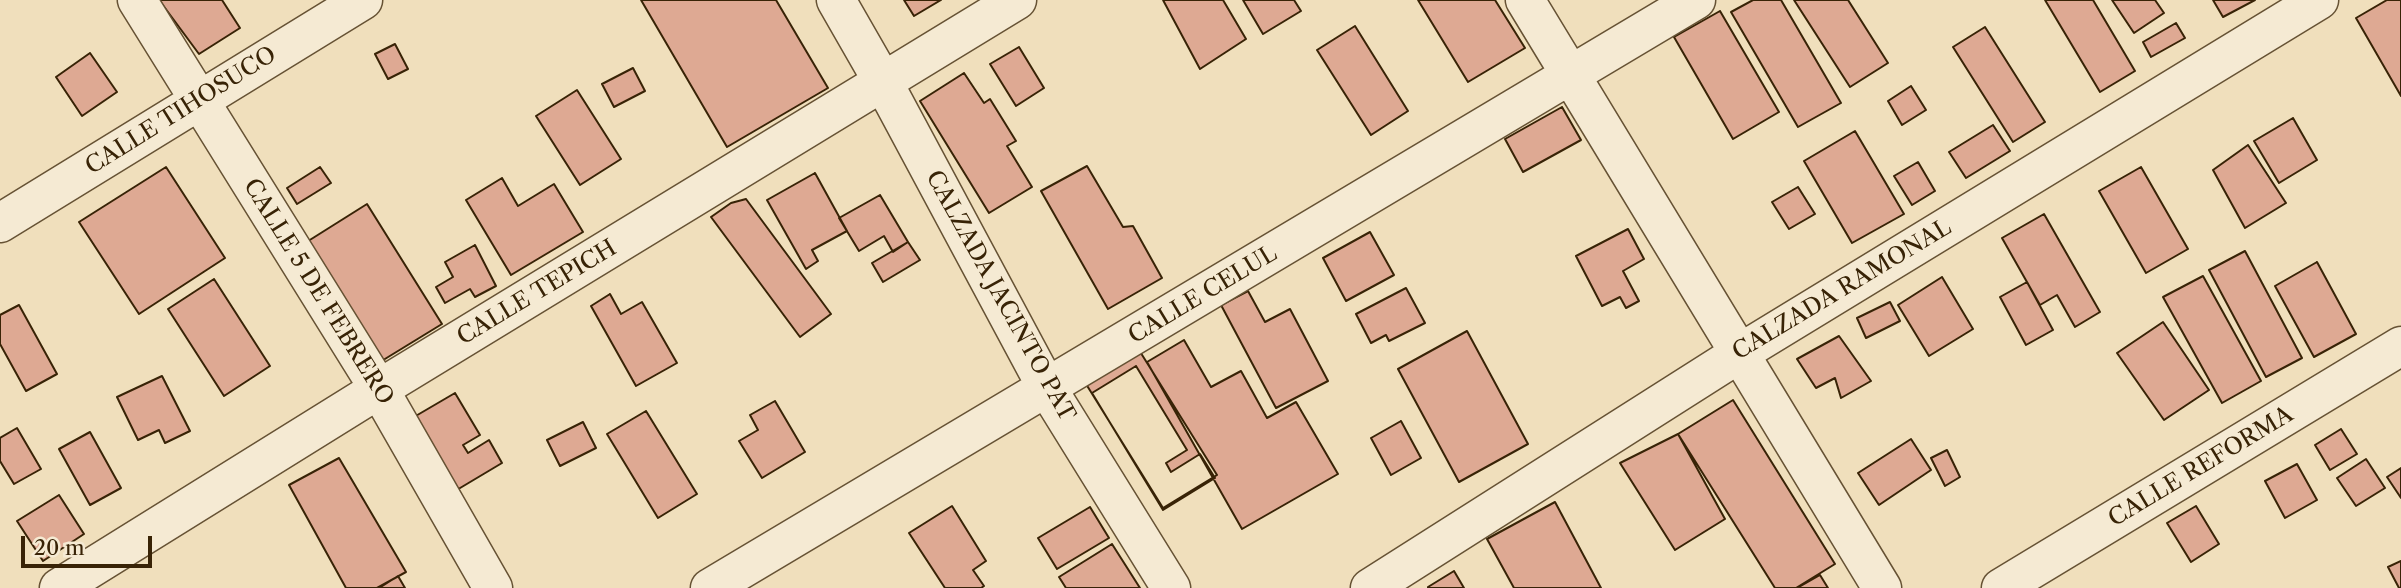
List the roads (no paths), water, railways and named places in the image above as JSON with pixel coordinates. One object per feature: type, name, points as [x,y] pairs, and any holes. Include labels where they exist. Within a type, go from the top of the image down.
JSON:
[{"type":"street","name":"CALLE 5 DE FEBRERO","points":[[137,0],[379,389],[493,588]]},
{"type":"street","name":"CALLE TIHOSUCO","points":[[0,223],[363,0]]},
{"type":"street","name":"CALZADA JACINTO PAT","points":[[836,0],[883,82],[1047,388],[1171,588]]},
{"type":"street","name":"CALLE TEPICH","points":[[59,588],[379,389],[1017,0]]},
{"type":"street","points":[[1525,0],[1882,588]]},
{"type":"street","name":"CALLE CELUL","points":[[710,588],[1696,0]]},
{"type":"street","name":"CALZADA RAMONAL","points":[[1370,588],[1740,353],[2319,0]]},
{"type":"street","name":"CALLE REFORMA","points":[[2001,588],[2401,346]]}]
